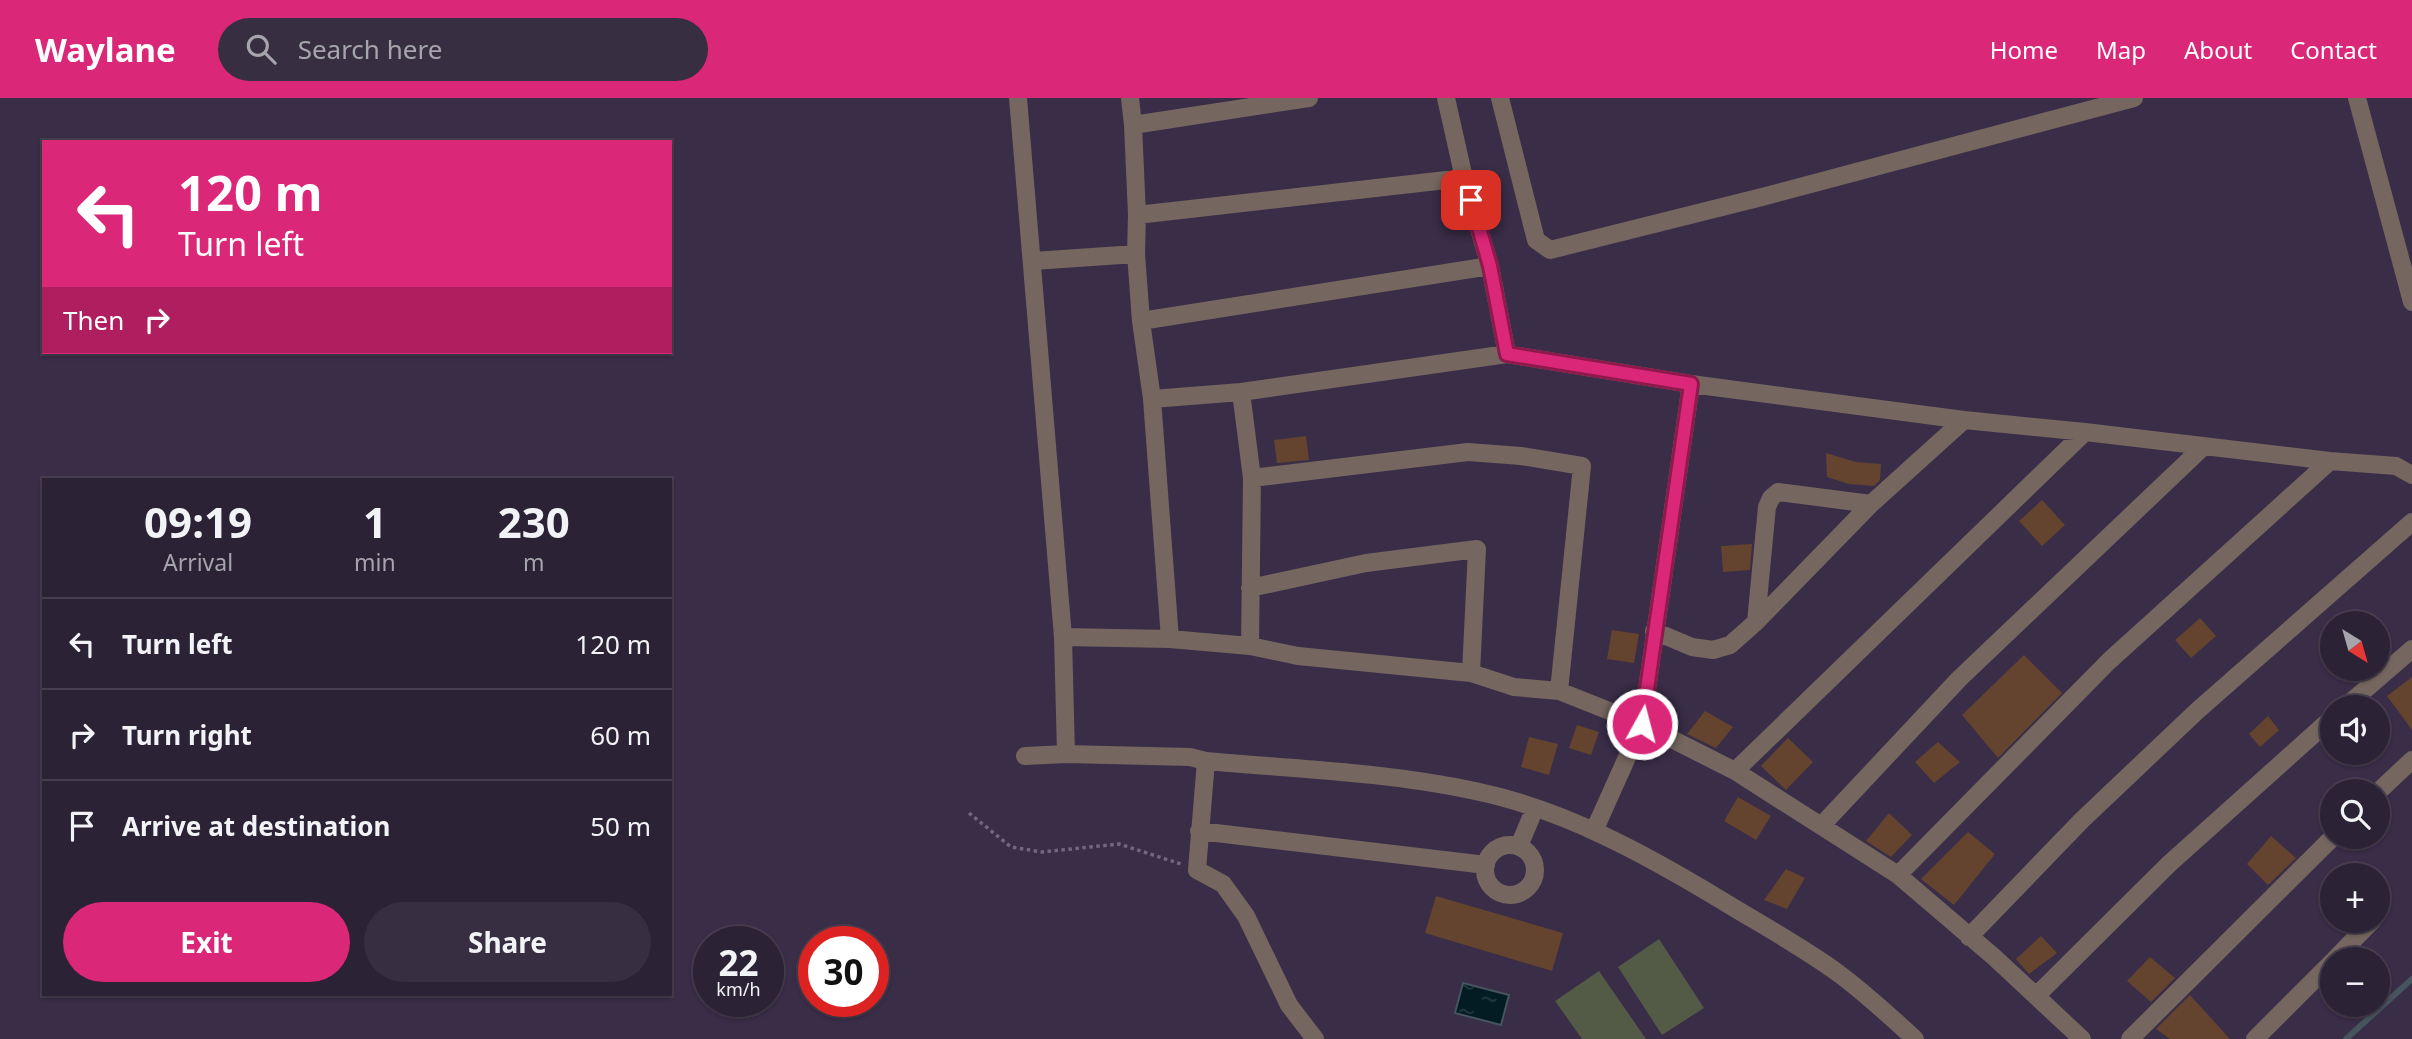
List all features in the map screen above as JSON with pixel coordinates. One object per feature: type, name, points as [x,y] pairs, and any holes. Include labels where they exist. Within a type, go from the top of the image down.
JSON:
[{"type":"street","points":[[1018,98],[1063,637],[1066,754]]},
{"type":"street","points":[[1130,98],[1137,215],[1136,254],[1141,321],[1152,399],[1170,639]]},
{"type":"street","points":[[1133,125],[1309,98]]},
{"type":"street","points":[[1446,98],[1464,178],[1490,266],[1507,354]]},
{"type":"street","points":[[1500,98],[1536,240],[1550,250],[1762,197],[2134,98]]},
{"type":"street","points":[[2357,98],[2412,302]]},
{"type":"street","points":[[1137,215],[1464,178]]},
{"type":"street","points":[[1033,261],[1136,254]]},
{"type":"street","points":[[1141,321],[1490,266]]},
{"type":"street","points":[[1152,399],[1241,392],[1507,354],[1691,384],[1964,420],[2396,467],[2412,475]]},
{"type":"street","points":[[1594,831],[1642,724],[1691,384]]},
{"type":"street","points":[[1241,392],[1252,478],[1250,646]]},
{"type":"street","points":[[1654,631],[1692,647],[1713,650],[1730,645],[1756,622],[1871,504],[1964,420]]},
{"type":"street","points":[[1735,771],[2085,432]]},
{"type":"street","points":[[1821,826],[1959,679],[2203,447]]},
{"type":"street","points":[[1252,478],[1468,452],[1521,456],[1582,466],[1559,691]]},
{"type":"street","points":[[1898,875],[2109,661],[2330,461]]},
{"type":"street","points":[[1756,622],[1767,507],[1771,498],[1779,492],[1871,504]]},
{"type":"street","points":[[1969,937],[2082,820],[2197,711],[2412,522]]},
{"type":"street","points":[[1250,588],[1366,562],[1477,549],[1471,673]]},
{"type":"street","points":[[1063,637],[1170,639],[1250,646],[1298,656],[1471,673],[1514,687],[1559,691],[1642,724],[1735,771],[1898,875],[2082,1039]]},
{"type":"street","points":[[2359,695],[2412,649]]},
{"type":"street","points":[[2036,996],[2169,864],[2320,729]]},
{"type":"street","points":[[1025,756],[1066,754],[1191,757],[1206,761],[1341,772],[1476,791],[1535,808],[1594,831],[1646,856],[1784,937],[1839,974],[1915,1039]]},
{"type":"street","points":[[2390,781],[2412,760]]},
{"type":"street","points":[[1206,761],[1197,870],[1223,884],[1246,916],[1289,1005],[1315,1039]]},
{"type":"street","points":[[1519,846],[1535,808]]},
{"type":"street","points":[[1199,831],[1486,866]]},
{"type":"street","points":[[1502,846],[1519,846],[1532,857],[1535,874],[1532,882],[1519,893],[1502,893],[1494,889],[1486,874],[1486,866],[1494,851],[1502,846]]},
{"type":"street","points":[[2130,1039],[2321,849]]},
{"type":"street","points":[[2347,947],[2360,933]]},
{"type":"street","points":[[2255,1039],[2320,974]]},
{"type":"path","points":[[969,813],[1011,847],[1042,852],[1119,844],[1197,870]]},
{"type":"green space","points":[[1659,939],[1704,1008],[1662,1035],[1618,967]]},
{"type":"green space","points":[[1599,971],[1646,1039],[1582,1039],[1555,1001]]},
{"type":"water","points":[[1463,983],[1509,995],[1501,1025],[1455,1013]]},
{"type":"building","points":[[1306,436],[1309,460],[1277,463],[1274,440]]},
{"type":"building","points":[[1826,453],[1856,462],[1881,464],[1880,480],[1874,486],[1849,484],[1827,477]]},
{"type":"building","points":[[2042,500],[2065,525],[2042,546],[2019,521]]},
{"type":"building","points":[[1752,544],[1750,570],[1723,572],[1721,546]]},
{"type":"building","points":[[2200,618],[2216,636],[2191,658],[2175,640]]},
{"type":"building","points":[[1612,630],[1639,634],[1634,663],[1607,659]]},
{"type":"building","points":[[2024,655],[2062,693],[1998,758],[1962,715]]},
{"type":"building","points":[[2412,677],[2412,730],[2390,700],[2388,695]]},
{"type":"building","points":[[1705,711],[1733,727],[1716,748],[1687,734]]},
{"type":"building","points":[[2268,716],[2279,730],[2260,747],[2249,734]]},
{"type":"building","points":[[1577,725],[1599,732],[1591,755],[1569,748]]},
{"type":"building","points":[[1529,737],[1558,744],[1549,775],[1521,767]]},
{"type":"building","points":[[1788,738],[1813,762],[1786,790],[1761,766]]},
{"type":"building","points":[[1938,742],[1960,762],[1934,783],[1915,762]]},
{"type":"building","points":[[1738,797],[1771,816],[1756,840],[1724,821]]},
{"type":"building","points":[[1889,813],[1912,835],[1891,857],[1866,841]]},
{"type":"building","points":[[1968,832],[1995,854],[1954,905],[1921,879]]},
{"type":"building","points":[[2271,836],[2296,858],[2268,885],[2247,864]]},
{"type":"building","points":[[1786,869],[1805,878],[1787,909],[1764,900]]},
{"type":"building","points":[[1436,896],[1563,933],[1552,971],[1425,933]]},
{"type":"building","points":[[2041,936],[2057,953],[2029,974],[2016,959]]},
{"type":"building","points":[[2150,957],[2175,978],[2151,1002],[2127,981]]},
{"type":"building","points":[[2190,995],[2230,1039],[2170,1039],[2156,1029]]},
{"type":"waterway","points":[[2346,1039],[2412,979]]},
{"type":"route","points":[[1471,200],[1490,266],[1507,354],[1691,384],[1642,724]]}]
